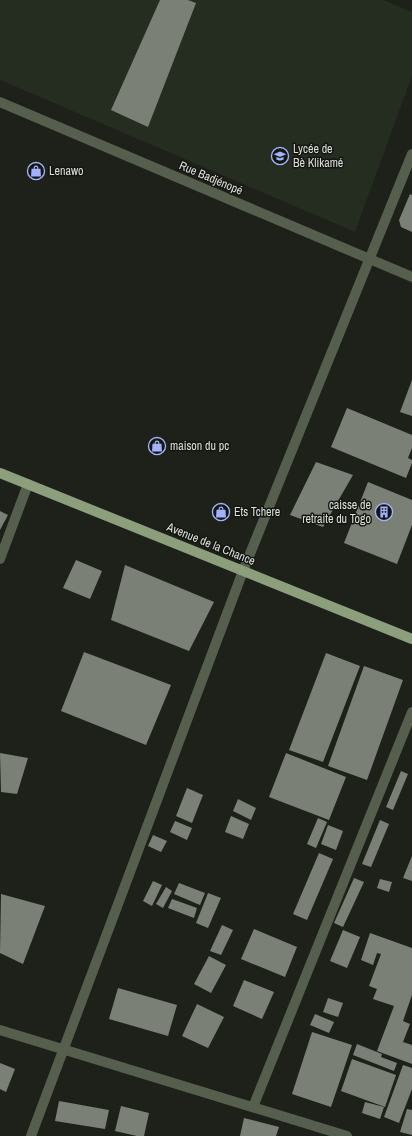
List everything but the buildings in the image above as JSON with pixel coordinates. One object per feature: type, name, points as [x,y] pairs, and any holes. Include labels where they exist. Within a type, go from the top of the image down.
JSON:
[{"type":"main road","name":"Avenue de la Chance","points":[[0,473],[412,639]]},
{"type":"street","name":"Rue Badjénopé","points":[[0,102],[412,277]]},
{"type":"street","points":[[32,1136],[243,571],[412,154]]},
{"type":"street","points":[[0,559],[28,484]]},
{"type":"street","points":[[253,1107],[412,712]]},
{"type":"street","points":[[0,1030],[347,1136]]},
{"type":"shaded area","name":"Lycée de Bè Klikamé","points":[[0,0],[384,0],[412,12],[412,76],[355,232],[0,80]]},
{"type":"place","name":"Lycée de Bè Klikamé","points":[[280,156]]},
{"type":"place","name":"Lenawo","points":[[36,171]]},
{"type":"place","name":"maison du pc","points":[[157,446]]},
{"type":"place","name":"Ets Tchere","points":[[221,512]]},
{"type":"place","name":"caisse de retraite du Togo","points":[[384,512]]}]
